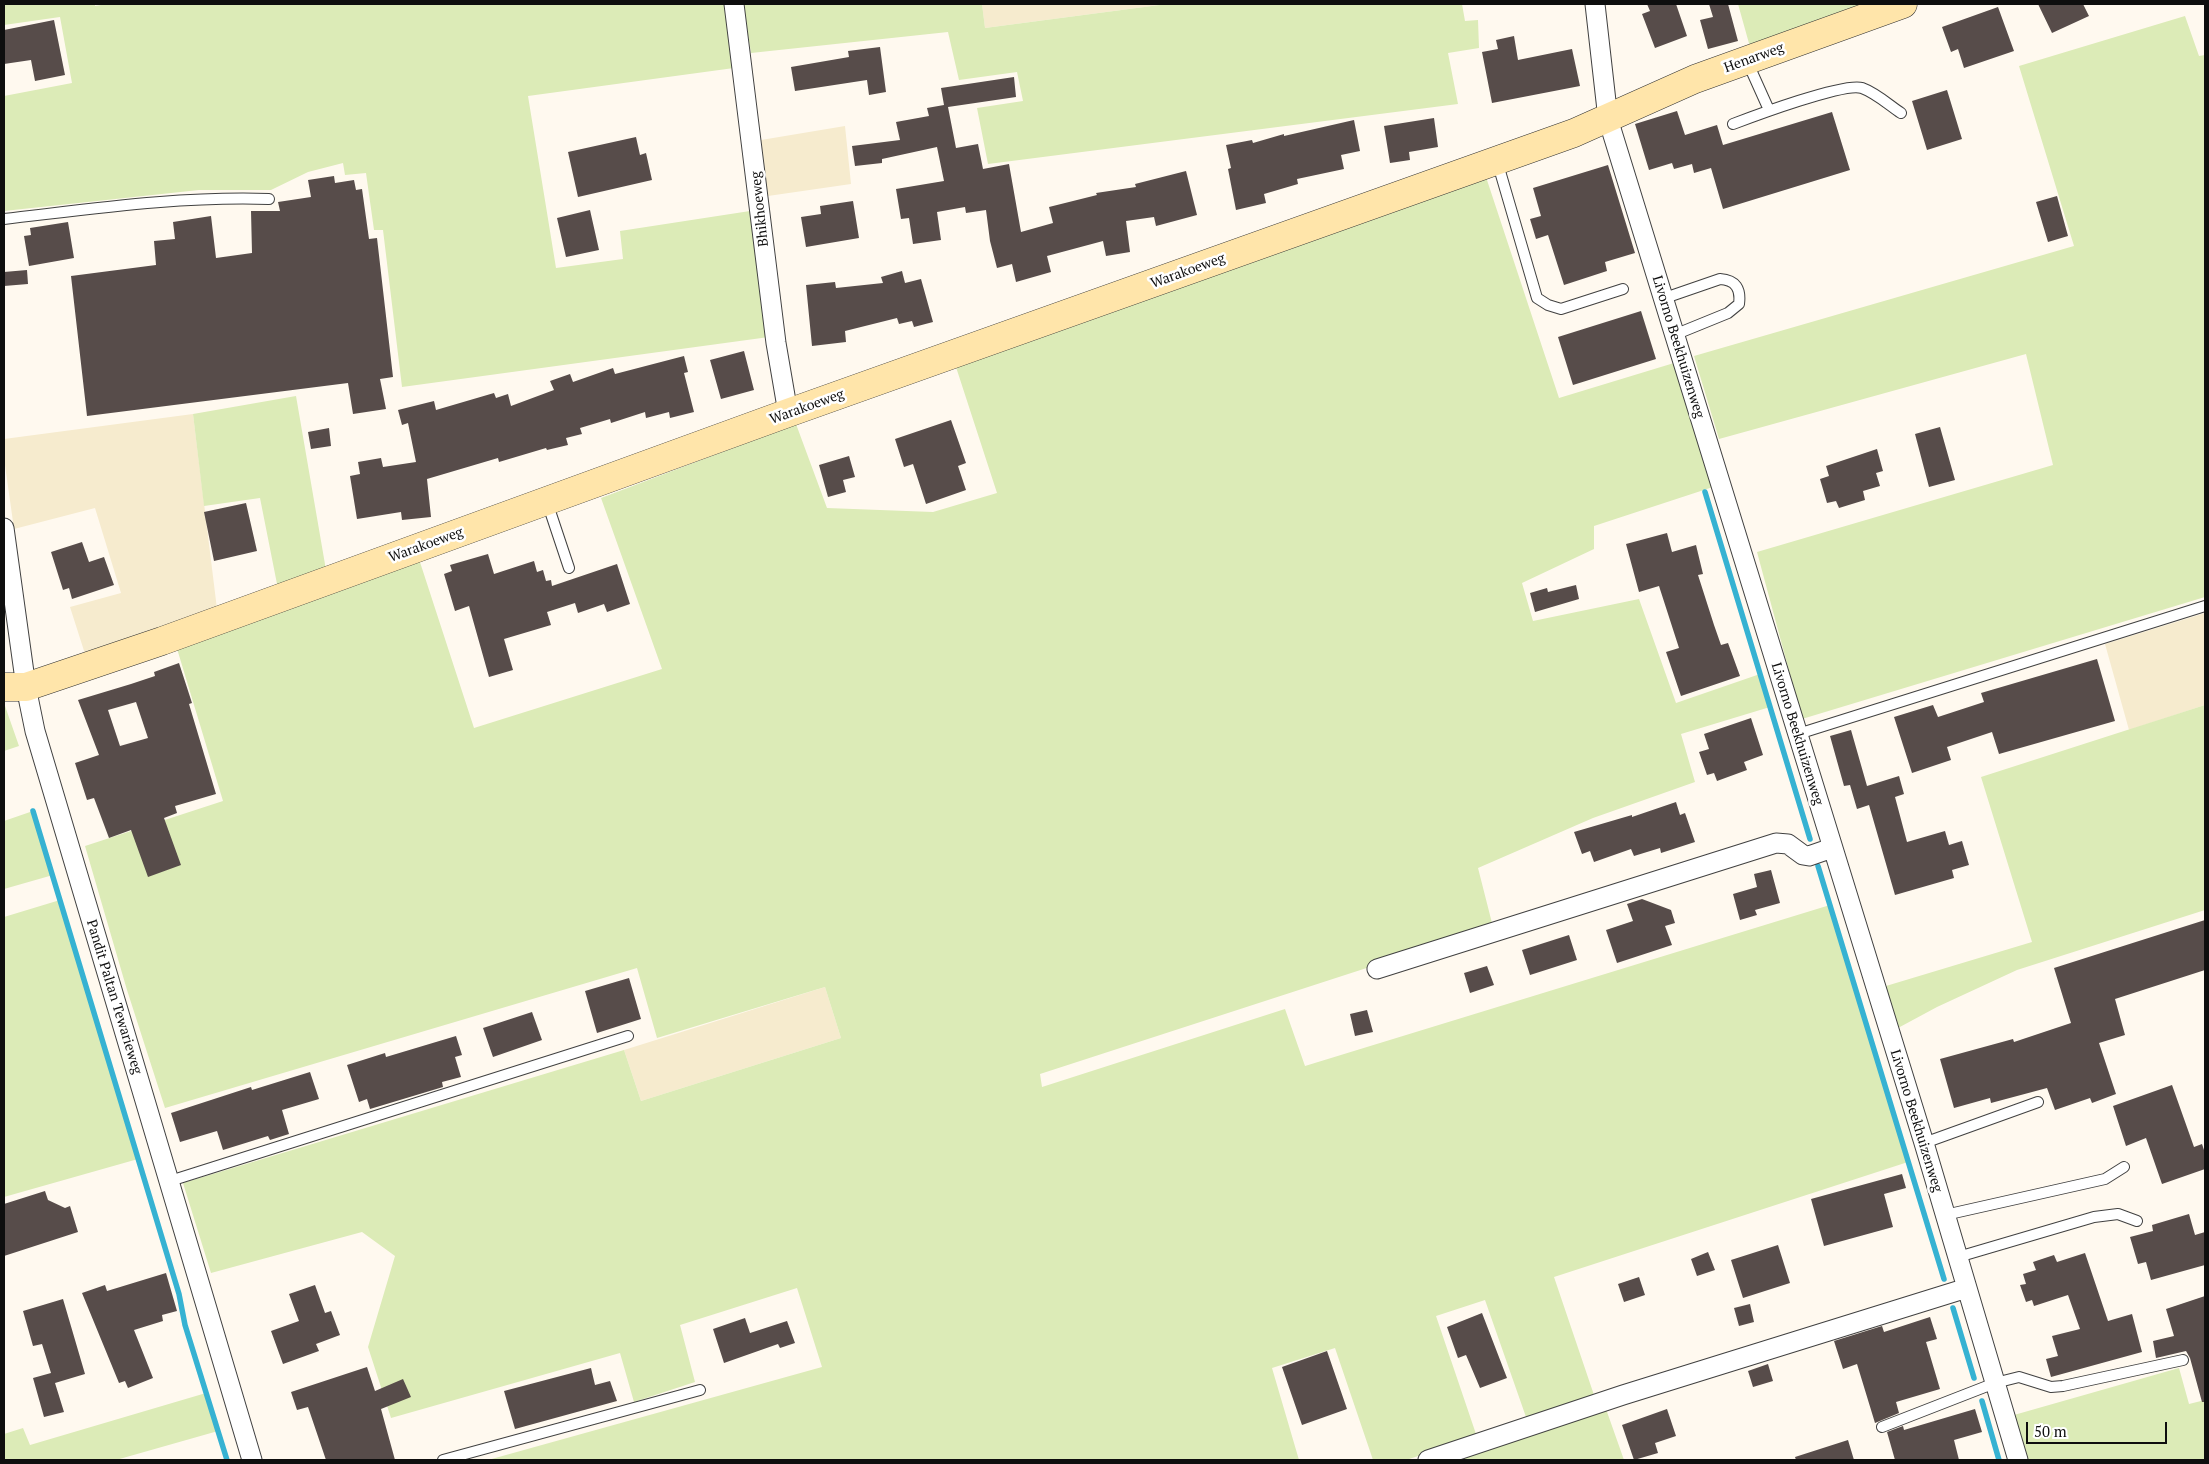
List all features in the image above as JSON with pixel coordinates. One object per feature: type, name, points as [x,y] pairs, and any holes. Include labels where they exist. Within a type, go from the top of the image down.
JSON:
[{"type":"street","name":"Bhikhoeweg","points":[[734,4],[776,343],[788,413]]},
{"type":"street","name":"Livorno Beekhuizenweg","points":[[1595,4],[1608,119],[1924,1143],[2018,1460]]},
{"type":"street","name":"Henarweg","points":[[1608,119],[1648,99],[1747,60],[1903,4]]},
{"type":"street","name":"Warakoeweg","points":[[15,687],[162,641],[788,413],[1608,119]]},
{"type":"street","name":"Pandit Paltan Tewarieweg","points":[[4,528],[15,687],[38,740],[252,1460]]},
{"type":"street","points":[[1377,969],[1776,843],[1788,844],[1803,855],[1809,856],[1832,848]]},
{"type":"street","points":[[1428,1460],[1623,1395],[1967,1288]]},
{"type":"lane","points":[[1747,60],[1769,110]]},
{"type":"lane","points":[[1733,124],[1769,110],[1845,88],[1861,88],[1901,113]]},
{"type":"lane","points":[[1497,160],[1537,298],[1548,305],[1561,309],[1623,289]]},
{"type":"lane","points":[[4,219],[224,197],[269,199]]},
{"type":"lane","points":[[1662,299],[1720,279],[1730,279],[1736,284],[1740,296],[1739,304],[1728,313],[1674,335]]},
{"type":"lane","points":[[547,501],[569,568]]},
{"type":"lane","points":[[1798,734],[2205,606]]},
{"type":"lane","points":[[170,1181],[628,1036]]},
{"type":"lane","points":[[1924,1143],[2038,1102]]},
{"type":"lane","points":[[1945,1216],[2090,1183],[2124,1168]]},
{"type":"lane","points":[[1958,1258],[2094,1217],[2118,1214],[2137,1221]]},
{"type":"lane","points":[[1882,1427],[1995,1383],[2020,1377],[2051,1387],[2063,1386],[2183,1360]]},
{"type":"lane","points":[[443,1460],[700,1390]]},
{"type":"shaded area","points":[[982,4],[1167,4],[985,28]]},
{"type":"shaded area","points":[[845,126],[851,184],[768,196],[761,140]]},
{"type":"shaded area","points":[[193,414],[217,609],[86,657],[70,607],[121,593],[95,508],[14,529],[4,458],[4,439]]},
{"type":"shaded area","points":[[2205,613],[2205,705],[2129,730],[2105,644]]},
{"type":"shaded area","points":[[825,987],[841,1038],[641,1101],[624,1050]]},
{"type":"green space","points":[[4,4],[95,4],[95,6],[107,4],[727,4],[734,68],[528,96],[556,268],[623,259],[620,231],[750,211],[769,337],[402,387],[383,230],[374,230],[366,173],[345,175],[343,163],[308,172],[271,190],[199,190],[4,211],[4,96],[72,83],[60,17],[4,25]]},
{"type":"green space","points":[[743,4],[982,4],[985,28],[1167,4],[1462,4],[1465,21],[1478,20],[1479,48],[1448,53],[1458,104],[988,164],[977,108],[1023,101],[1017,72],[959,80],[948,32],[751,53]]},
{"type":"green space","points":[[1738,4],[1875,4],[1750,47]]},
{"type":"green space","points":[[2185,16],[2199,56],[2205,55],[2205,597],[1802,719],[1757,552],[2053,465],[2026,354],[1719,439],[1694,356],[2074,246],[2019,66]]},
{"type":"green space","points":[[1485,174],[1559,398],[1674,363],[1713,487],[1594,526],[1594,549],[1522,583],[1533,621],[1639,599],[1676,703],[1760,674],[1770,707],[1681,734],[1695,782],[1593,818],[1478,868],[1493,927],[1040,1074],[1042,1087],[1285,1009],[1305,1066],[1830,905],[1908,1162],[1554,1277],[1595,1398],[1526,1417],[1485,1300],[1436,1316],[1477,1437],[1406,1460],[1373,1460],[1335,1348],[1272,1368],[1299,1460],[488,1460],[822,1367],[797,1288],[680,1325],[695,1382],[634,1402],[620,1353],[391,1418],[368,1347],[395,1256],[362,1232],[211,1273],[183,1183],[624,1050],[641,1101],[841,1038],[825,987],[657,1038],[637,968],[165,1108],[127,990],[85,846],[223,801],[175,642],[418,556],[474,728],[662,669],[601,498],[796,424],[827,508],[933,512],[997,493],[955,364]]},
{"type":"green space","points":[[296,396],[326,570],[278,589],[260,498],[204,506],[193,414]]},
{"type":"green space","points":[[4,703],[19,746],[4,751]]},
{"type":"green space","points":[[2205,705],[2205,910],[2017,970],[1937,1007],[1898,1028],[1886,986],[2032,942],[1981,777]]},
{"type":"green space","points":[[33,811],[53,875],[4,889],[4,821]]},
{"type":"green space","points":[[60,900],[138,1159],[4,1197],[4,917]]},
{"type":"green space","points":[[2179,1368],[2189,1404],[2205,1400],[2205,1460],[2026,1460],[2014,1415]]},
{"type":"green space","points":[[206,1393],[218,1431],[116,1460],[4,1460],[4,1434],[23,1428],[30,1445]]},
{"type":"green space","points":[[1606,1409],[1624,1460],[1450,1460]]},
{"type":"building","points":[[1647,4],[1676,4],[1687,36],[1655,48],[1642,14],[1650,11]]},
{"type":"building","points":[[1709,4],[1728,4],[1738,41],[1708,49],[1700,20],[1713,17]]},
{"type":"building","points":[[2038,4],[2083,4],[2089,16],[2052,33]]},
{"type":"building","points":[[1998,7],[2014,51],[1964,68],[1958,49],[1951,52],[1942,27]]},
{"type":"building","points":[[54,20],[65,75],[35,81],[31,60],[4,64],[4,30]]},
{"type":"building","points":[[1514,36],[1518,60],[1572,49],[1580,86],[1492,103],[1482,52],[1498,49],[1496,40]]},
{"type":"building","points":[[880,47],[886,92],[869,95],[867,80],[795,91],[791,67],[849,57],[848,51]]},
{"type":"building","points":[[1014,77],[1016,97],[948,107],[956,148],[978,144],[983,169],[1009,164],[1021,232],[1053,223],[1049,207],[1097,195],[1096,193],[1136,187],[1135,184],[1186,171],[1197,215],[1156,226],[1154,217],[1126,221],[1130,252],[1106,256],[1103,241],[1047,256],[1051,272],[1016,282],[1012,264],[997,268],[990,241],[986,210],[966,213],[965,207],[937,212],[941,240],[913,244],[909,218],[901,219],[896,189],[944,181],[937,147],[882,159],[882,163],[855,166],[852,146],[900,140],[896,122],[929,116],[927,108],[944,105],[941,88]]},
{"type":"building","points":[[1947,90],[1962,139],[1927,150],[1912,101]]},
{"type":"building","points":[[1677,111],[1685,135],[1717,125],[1723,145],[1832,112],[1850,170],[1723,209],[1711,168],[1694,173],[1692,164],[1674,169],[1672,163],[1649,170],[1635,124]]},
{"type":"building","points":[[1434,118],[1438,147],[1409,152],[1410,160],[1390,163],[1384,126]]},
{"type":"building","points":[[1354,120],[1360,151],[1341,155],[1344,169],[1297,179],[1298,184],[1264,194],[1266,203],[1236,210],[1228,169],[1231,168],[1226,145],[1252,140],[1253,143],[1284,134],[1284,136]]},
{"type":"building","points":[[636,137],[640,155],[646,153],[652,180],[578,197],[568,152]]},
{"type":"building","points":[[1608,165],[1635,253],[1605,262],[1607,271],[1564,285],[1548,235],[1536,239],[1530,219],[1541,216],[1533,188]]},
{"type":"building","points":[[334,176],[335,183],[354,180],[356,190],[362,189],[369,239],[377,238],[393,377],[380,379],[386,409],[353,414],[348,383],[87,416],[71,276],[156,265],[154,241],[175,239],[173,222],[211,216],[216,258],[252,253],[251,211],[280,211],[278,202],[311,197],[308,180]]},
{"type":"building","points":[[2057,196],[2068,236],[2048,242],[2036,202]]},
{"type":"building","points":[[853,201],[859,238],[806,247],[801,217],[821,214],[820,206]]},
{"type":"building","points":[[590,210],[599,250],[566,257],[557,218]]},
{"type":"building","points":[[68,222],[74,258],[29,266],[24,236],[31,235],[30,228]]},
{"type":"building","points":[[27,270],[28,284],[4,286],[4,272]]},
{"type":"building","points":[[902,271],[905,283],[921,279],[933,322],[914,327],[912,321],[899,324],[897,318],[845,331],[846,342],[812,346],[806,285],[835,282],[836,288],[883,283],[881,277]]},
{"type":"building","points":[[1641,311],[1656,359],[1573,385],[1558,337]]},
{"type":"building","points":[[744,351],[754,390],[721,399],[710,360]]},
{"type":"building","points":[[684,356],[688,372],[684,373],[694,412],[670,418],[669,412],[646,418],[645,412],[611,423],[610,419],[580,428],[582,434],[566,438],[568,445],[547,450],[546,448],[499,462],[498,458],[427,479],[431,517],[402,520],[401,512],[357,519],[350,476],[360,474],[358,462],[381,458],[383,467],[416,462],[408,423],[402,425],[398,410],[434,401],[436,410],[494,393],[496,398],[508,394],[511,406],[554,390],[550,381],[570,374],[573,382],[613,368],[615,374]]},
{"type":"building","points":[[951,420],[966,463],[958,466],[966,490],[926,504],[913,464],[904,467],[895,439]]},
{"type":"building","points":[[1940,427],[1955,480],[1929,487],[1915,434]]},
{"type":"building","points":[[329,428],[331,446],[311,449],[308,432]]},
{"type":"building","points":[[1877,449],[1883,471],[1876,473],[1880,486],[1863,491],[1865,500],[1839,508],[1836,501],[1827,503],[1820,479],[1829,476],[1826,466]]},
{"type":"building","points":[[849,456],[855,477],[843,480],[846,492],[828,497],[819,465]]},
{"type":"building","points":[[246,503],[257,551],[214,561],[204,512]]},
{"type":"building","points":[[1667,533],[1672,552],[1696,545],[1703,574],[1698,575],[1714,625],[1721,645],[1728,643],[1740,676],[1681,696],[1666,652],[1679,648],[1659,586],[1639,592],[1626,544]]},
{"type":"building","points":[[82,542],[89,562],[104,557],[114,585],[72,599],[69,588],[63,590],[51,552]]},
{"type":"building","points":[[488,554],[494,574],[534,561],[537,572],[543,570],[546,581],[551,580],[552,586],[617,564],[630,604],[607,612],[604,604],[578,613],[575,603],[547,612],[551,625],[504,639],[513,670],[489,677],[469,606],[455,611],[444,574],[452,571],[450,565]]},
{"type":"building","points":[[1576,585],[1579,599],[1535,612],[1530,593],[1547,588],[1548,592]]},
{"type":"building","points":[[2097,659],[2115,721],[1999,754],[1992,732],[1947,747],[1951,760],[1912,773],[1894,717],[1933,705],[1938,717],[1984,702],[1981,693]]},
{"type":"building","points":[[179,663],[192,703],[189,704],[216,794],[175,806],[177,813],[164,818],[181,865],[148,877],[131,830],[109,838],[94,798],[87,800],[75,763],[99,755],[78,700],[155,676],[154,672]],"holes":[[[136,702],[148,738],[120,746],[108,710]]]},
{"type":"building","points":[[1751,718],[1763,755],[1744,762],[1747,770],[1717,781],[1714,773],[1707,775],[1699,752],[1709,749],[1704,734]]},
{"type":"building","points":[[1851,730],[1867,786],[1899,776],[1904,794],[1895,797],[1907,842],[1945,831],[1949,845],[1962,841],[1969,865],[1952,870],[1954,878],[1895,895],[1869,805],[1857,809],[1850,785],[1844,786],[1830,736]]},
{"type":"building","points":[[1676,802],[1680,815],[1685,813],[1695,842],[1661,853],[1660,848],[1634,856],[1631,849],[1594,862],[1590,851],[1582,854],[1574,832],[1632,815],[1632,817]]},
{"type":"building","points":[[1771,870],[1780,903],[1755,910],[1757,915],[1740,920],[1733,894],[1757,887],[1754,874]]},
{"type":"building","points":[[1642,899],[1671,910],[1675,923],[1665,926],[1672,945],[1617,963],[1606,930],[1633,921],[1627,904]]},
{"type":"building","points":[[2205,920],[2205,970],[2115,999],[2125,1035],[2099,1043],[2116,1094],[2092,1103],[2090,1098],[2055,1110],[2047,1088],[1991,1103],[1990,1098],[1954,1108],[1940,1059],[2013,1039],[2014,1042],[2071,1023],[2054,968]]},
{"type":"building","points":[[1569,935],[1577,960],[1530,975],[1522,950]]},
{"type":"building","points":[[1487,966],[1494,985],[1470,993],[1464,973]]},
{"type":"building","points":[[629,978],[641,1019],[597,1033],[585,991]]},
{"type":"building","points":[[1367,1010],[1373,1032],[1355,1036],[1350,1014]]},
{"type":"building","points":[[532,1012],[542,1040],[493,1057],[483,1028]]},
{"type":"building","points":[[456,1036],[462,1055],[455,1057],[461,1077],[442,1082],[443,1087],[370,1109],[367,1099],[359,1102],[347,1065],[385,1053],[386,1057]]},
{"type":"building","points":[[310,1072],[319,1099],[282,1110],[289,1134],[270,1140],[268,1136],[223,1150],[217,1131],[180,1142],[171,1113],[251,1087],[252,1090]]},
{"type":"building","points":[[2172,1085],[2194,1147],[2202,1144],[2205,1153],[2205,1169],[2162,1184],[2146,1138],[2126,1146],[2113,1106]]},
{"type":"building","points":[[1902,1174],[1906,1188],[1884,1194],[1893,1227],[1824,1246],[1811,1199]]},
{"type":"building","points":[[45,1191],[48,1200],[65,1208],[70,1206],[78,1232],[4,1256],[4,1204]]},
{"type":"building","points":[[2189,1214],[2195,1235],[2205,1232],[2205,1265],[2151,1280],[2146,1262],[2138,1264],[2130,1237],[2153,1231],[2152,1225]]},
{"type":"building","points":[[1778,1245],[1790,1283],[1743,1298],[1731,1260]]},
{"type":"building","points":[[1708,1252],[1715,1270],[1697,1276],[1691,1259]]},
{"type":"building","points":[[2085,1253],[2108,1321],[2132,1314],[2142,1352],[2051,1377],[2046,1359],[2058,1356],[2052,1336],[2080,1329],[2068,1295],[2034,1306],[2032,1300],[2026,1302],[2020,1285],[2026,1284],[2023,1274],[2036,1270],[2033,1262],[2054,1255],[2057,1262]]},
{"type":"building","points":[[166,1273],[177,1311],[162,1315],[163,1321],[134,1330],[153,1378],[128,1388],[125,1381],[119,1383],[82,1293],[105,1285],[107,1291]]},
{"type":"building","points":[[1639,1277],[1645,1295],[1624,1302],[1618,1284]]},
{"type":"building","points":[[315,1285],[325,1313],[331,1311],[340,1335],[316,1344],[319,1351],[283,1364],[271,1331],[299,1321],[289,1294]]},
{"type":"building","points":[[2205,1296],[2205,1402],[2202,1402],[2190,1358],[2186,1351],[2156,1358],[2153,1341],[2174,1336],[2166,1309]]},
{"type":"building","points":[[63,1299],[85,1374],[55,1383],[64,1412],[44,1417],[33,1378],[51,1373],[42,1344],[33,1346],[23,1311]]},
{"type":"building","points":[[1750,1304],[1754,1322],[1739,1326],[1734,1308]]},
{"type":"building","points":[[1482,1313],[1507,1378],[1480,1388],[1466,1355],[1458,1358],[1447,1327]]},
{"type":"building","points":[[1930,1317],[1937,1339],[1926,1342],[1940,1389],[1896,1402],[1899,1413],[1875,1423],[1857,1364],[1843,1369],[1834,1341],[1882,1326],[1884,1332]]},
{"type":"building","points":[[745,1318],[750,1333],[787,1321],[795,1343],[780,1348],[778,1344],[724,1363],[713,1329]]},
{"type":"building","points":[[1327,1351],[1347,1409],[1302,1425],[1282,1367]]},
{"type":"building","points":[[1768,1364],[1773,1381],[1753,1387],[1748,1371]]},
{"type":"building","points":[[367,1367],[375,1391],[403,1379],[411,1397],[381,1409],[395,1460],[326,1460],[308,1407],[297,1410],[291,1392]]},
{"type":"building","points":[[591,1368],[595,1385],[610,1381],[617,1401],[515,1429],[504,1391]]},
{"type":"building","points":[[1667,1409],[1676,1436],[1655,1443],[1658,1453],[1634,1460],[1622,1425]]},
{"type":"building","points":[[1975,1409],[1982,1432],[1954,1440],[1959,1460],[1895,1460],[1887,1432],[1903,1426],[1904,1430]]},
{"type":"building","points":[[1848,1440],[1854,1460],[1796,1460],[1795,1457]]},
{"type":"waterway","points":[[1705,492],[1810,839]]},
{"type":"waterway","points":[[33,811],[179,1294],[185,1325],[227,1460]]},
{"type":"waterway","points":[[1818,866],[1944,1279]]},
{"type":"waterway","points":[[1953,1308],[1974,1378]]},
{"type":"waterway","points":[[1982,1401],[1999,1460]]}]
